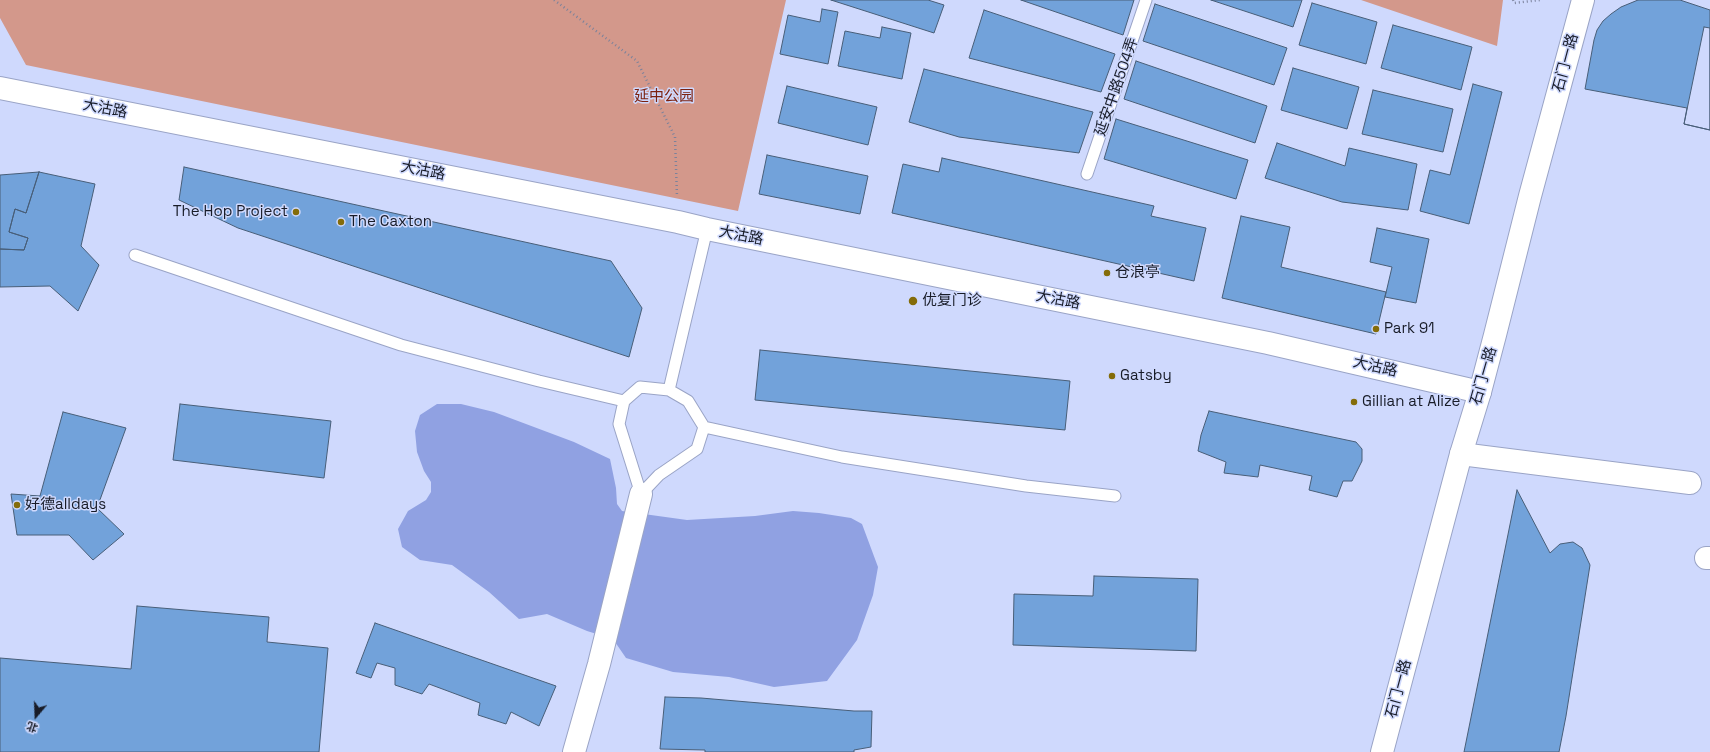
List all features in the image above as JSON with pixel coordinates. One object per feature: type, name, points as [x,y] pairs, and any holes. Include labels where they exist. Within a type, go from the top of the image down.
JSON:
[{"type":"street","name":"石门一路","points":[[1382,752],[1461,454],[1480,392],[1530,196],[1583,0]]},
{"type":"street","name":"大沽路","points":[[0,88],[678,222],[1268,343],[1480,392]]},
{"type":"street","points":[[1461,454],[1690,483]]},
{"type":"street","points":[[574,752],[599,664],[640,498]]},
{"type":"lane","name":"延安中路504弄","points":[[1087,174],[1146,0]]},
{"type":"lane","points":[[669,390],[707,229]]},
{"type":"lane","points":[[134,255],[401,345],[624,401]]},
{"type":"lane","points":[[640,498],[619,424],[624,401],[640,387],[669,390],[688,400],[704,427],[842,457],[1026,486],[1115,496]]},
{"type":"lane","points":[[640,498],[659,475],[697,450],[704,427]]},
{"type":"path","points":[[554,0],[637,61],[675,137],[678,222]]},
{"type":"path","points":[[1513,2],[1540,0]]},
{"type":"green space","name":"延中公园","points":[[0,0],[786,0],[738,211],[26,65],[0,18]]},
{"type":"green space","points":[[1361,0],[1503,0],[1497,46]]},
{"type":"water","points":[[437,404],[461,404],[494,412],[574,442],[610,459],[616,488],[617,504],[622,511],[687,520],[755,516],[793,511],[851,518],[862,524],[878,567],[873,595],[857,640],[827,681],[774,687],[729,677],[673,672],[626,658],[613,639],[587,631],[547,614],[519,619],[489,592],[452,565],[420,560],[402,547],[398,529],[408,511],[426,500],[431,492],[431,482],[424,471],[417,452],[415,431],[420,415]]},
{"type":"building","points":[[831,0],[928,0],[944,5],[934,33]]},
{"type":"building","points":[[1021,0],[1134,0],[1123,35]]},
{"type":"building","points":[[1211,0],[1302,0],[1293,27]]},
{"type":"building","points":[[1638,0],[1680,0],[1710,10],[1710,130],[1684,124],[1687,108],[1585,89],[1597,30],[1603,21],[1611,14],[1621,7]]},
{"type":"building","points":[[1312,3],[1377,22],[1366,64],[1299,45]]},
{"type":"building","points":[[1155,4],[1287,48],[1274,85],[1143,41]]},
{"type":"building","points":[[822,9],[838,12],[828,64],[780,54],[788,15],[820,22]]},
{"type":"building","points":[[984,10],[1115,54],[1101,92],[969,58]]},
{"type":"building","points":[[1393,25],[1472,47],[1461,90],[1381,68]]},
{"type":"building","points":[[882,27],[911,33],[902,79],[838,66],[845,31],[880,38]]},
{"type":"building","points":[[1704,27],[1710,28],[1710,130],[1684,124]]},
{"type":"building","points":[[1136,61],[1267,106],[1255,143],[1124,99]]},
{"type":"building","points":[[1293,68],[1359,87],[1347,129],[1281,110]]},
{"type":"building","points":[[924,69],[1093,112],[1079,153],[959,137],[909,122]]},
{"type":"building","points":[[1473,84],[1502,92],[1469,224],[1420,211],[1430,170],[1450,175]]},
{"type":"building","points":[[787,86],[877,107],[868,145],[778,123]]},
{"type":"building","points":[[1373,90],[1453,109],[1443,152],[1362,134]]},
{"type":"building","points":[[1116,119],[1248,160],[1236,199],[1104,159]]},
{"type":"building","points":[[1277,143],[1345,166],[1349,148],[1417,164],[1408,210],[1342,202],[1265,178]]},
{"type":"building","points":[[767,155],[868,176],[860,214],[759,194]]},
{"type":"building","points":[[942,158],[1154,206],[1151,216],[1206,228],[1194,281],[892,213],[903,164],[939,172]]},
{"type":"building","points":[[184,167],[611,261],[642,308],[629,357],[238,228],[179,200]]},
{"type":"building","points":[[39,172],[95,184],[81,246],[99,265],[78,311],[50,286],[0,287],[0,249],[24,250],[28,238],[9,232],[15,209],[26,213]]},
{"type":"building","points":[[39,172],[26,213],[15,209],[9,232],[28,238],[24,250],[0,249],[0,175]]},
{"type":"building","points":[[1241,216],[1290,227],[1281,267],[1386,292],[1376,334],[1222,298]]},
{"type":"building","points":[[1377,228],[1429,239],[1416,303],[1385,297],[1392,267],[1370,262]]},
{"type":"building","points":[[760,350],[1070,381],[1065,430],[755,400]]},
{"type":"building","points":[[180,404],[331,421],[324,478],[173,460]]},
{"type":"building","points":[[1209,411],[1356,442],[1362,449],[1362,461],[1352,481],[1343,481],[1337,497],[1309,490],[1312,476],[1260,465],[1258,477],[1224,473],[1226,462],[1198,451],[1201,435]]},
{"type":"building","points":[[63,412],[126,428],[97,508],[124,534],[93,560],[69,535],[17,535],[11,494],[40,496]]},
{"type":"building","points":[[1517,490],[1550,553],[1560,544],[1573,542],[1582,548],[1590,565],[1559,752],[1464,752]]},
{"type":"building","points":[[1094,576],[1198,579],[1196,651],[1013,645],[1014,594],[1093,596]]},
{"type":"building","points":[[137,606],[269,617],[267,642],[328,648],[319,752],[0,752],[0,658],[131,669]]},
{"type":"building","points":[[375,623],[556,686],[539,726],[511,712],[506,724],[478,715],[480,703],[429,684],[422,694],[395,685],[395,668],[377,663],[371,678],[356,673]]},
{"type":"building","points":[[665,697],[701,698],[854,711],[872,711],[871,747],[854,750],[854,752],[705,752],[705,750],[660,749]]},
{"type":"place","name":"The Hop Project","points":[[296,212]]},
{"type":"place","name":"The Caxton","points":[[341,222]]},
{"type":"place","name":"仓浪亭","points":[[1107,273]]},
{"type":"place","name":"优复门诊","points":[[913,301]]},
{"type":"place","name":"Park 91","points":[[1376,329]]},
{"type":"place","name":"Gatsby","points":[[1112,376]]},
{"type":"place","name":"Gillian at Alize","points":[[1354,402]]},
{"type":"place","name":"好德alldays","points":[[17,505]]}]
